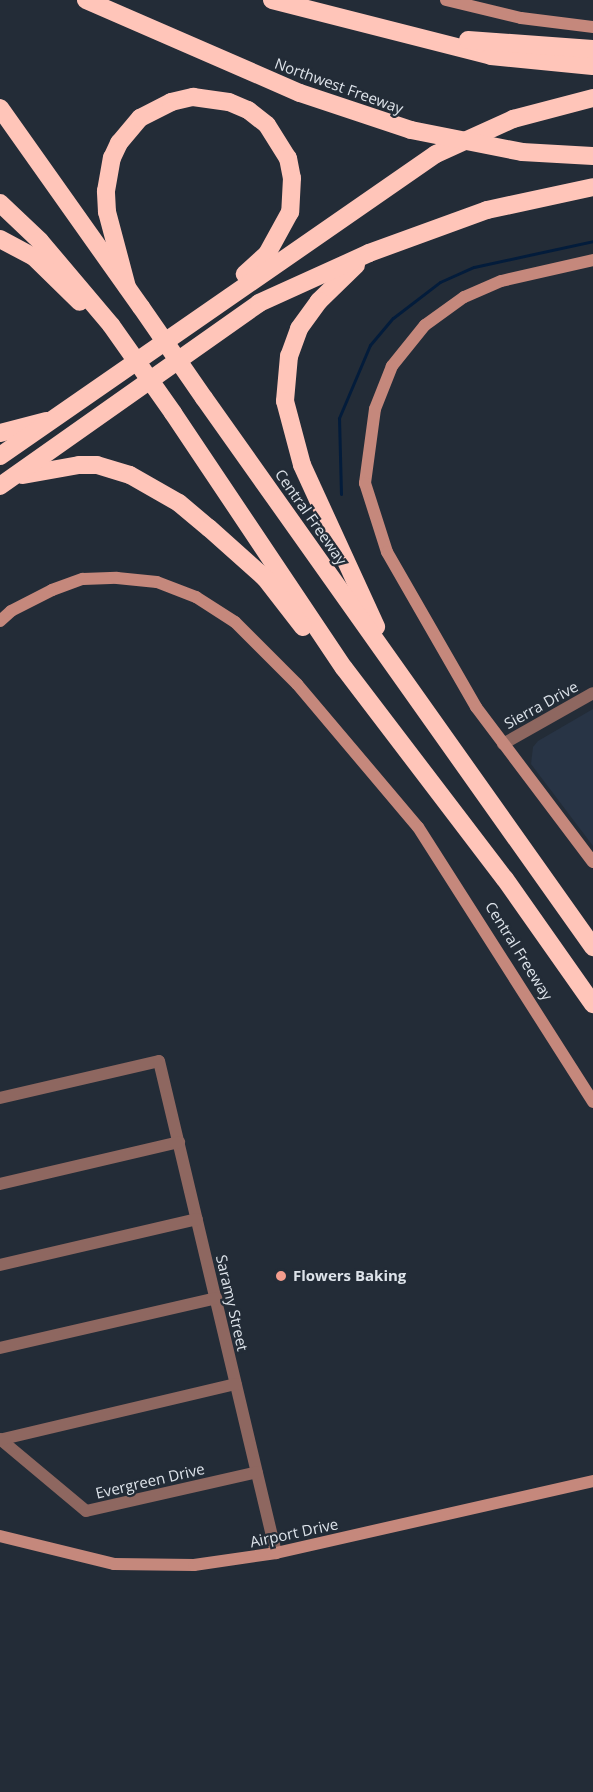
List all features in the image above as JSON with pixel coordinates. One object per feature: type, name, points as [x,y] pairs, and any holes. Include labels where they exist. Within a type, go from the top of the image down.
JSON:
[{"type":"highway","name":"Northwest Freeway","points":[[86,0],[300,93],[411,130],[522,152],[593,156]]},
{"type":"highway","points":[[272,0],[348,22],[491,56],[593,66]]},
{"type":"highway","points":[[348,22],[491,43],[593,49]]},
{"type":"highway","points":[[127,287],[107,212],[108,174],[119,142],[140,118],[171,102],[193,97],[230,102],[267,125],[279,141],[290,168],[293,198],[282,232],[267,254],[213,301],[206,314]]},
{"type":"highway","points":[[0,456],[62,417],[436,154],[513,119],[593,98]]},
{"type":"highway","name":"Central Freeway","points":[[0,108],[593,947]]},
{"type":"highway","points":[[6,482],[259,303],[369,253],[486,210],[593,187]]},
{"type":"highway","name":"Central Freeway","points":[[0,203],[40,241],[108,321],[173,413],[344,668],[505,879],[593,1004]]},
{"type":"highway","points":[[0,239],[34,257],[91,313],[108,321]]},
{"type":"highway","points":[[369,253],[319,301],[299,329],[289,356],[285,401],[291,433],[306,474],[391,661]]},
{"type":"highway","points":[[0,433],[62,417]]},
{"type":"highway","points":[[6,482],[60,466],[97,465],[130,475],[154,488],[209,528],[265,578],[319,648],[344,668]]},
{"type":"highway","points":[[577,981],[593,1020]]},
{"type":"main road","points":[[446,0],[479,4],[521,18],[593,27]]},
{"type":"main road","points":[[593,260],[501,281],[464,297],[425,325],[392,366],[375,409],[365,483],[387,552],[476,707],[593,862]]},
{"type":"main road","name":"Central Freeway","points":[[0,621],[11,610],[52,590],[83,579],[117,578],[157,582],[196,597],[235,622],[297,684],[418,827],[593,1102]]},
{"type":"main road","name":"Airport Drive","points":[[0,1536],[114,1564],[194,1565],[276,1553],[593,1481]]},
{"type":"street","name":"Sierra Drive","points":[[503,744],[593,693]]},
{"type":"street","name":"Saramy Street","points":[[0,1098],[159,1061],[276,1553]]},
{"type":"street","points":[[0,1184],[179,1142]]},
{"type":"street","points":[[0,1265],[197,1219]]},
{"type":"street","points":[[0,1348],[216,1298]]},
{"type":"street","name":"Evergreen Drive","points":[[1,1439],[236,1384]]},
{"type":"street","name":"Evergreen Drive","points":[[1,1439],[86,1511],[257,1472]]},
{"type":"shaded area","points":[[593,709],[593,846],[531,764],[533,747],[538,741]]},
{"type":"waterway","points":[[341,494],[339,418],[370,345],[393,318],[440,282],[474,267],[593,241]]},
{"type":"place","name":"Flowers Baking","points":[[281,1276]]}]
